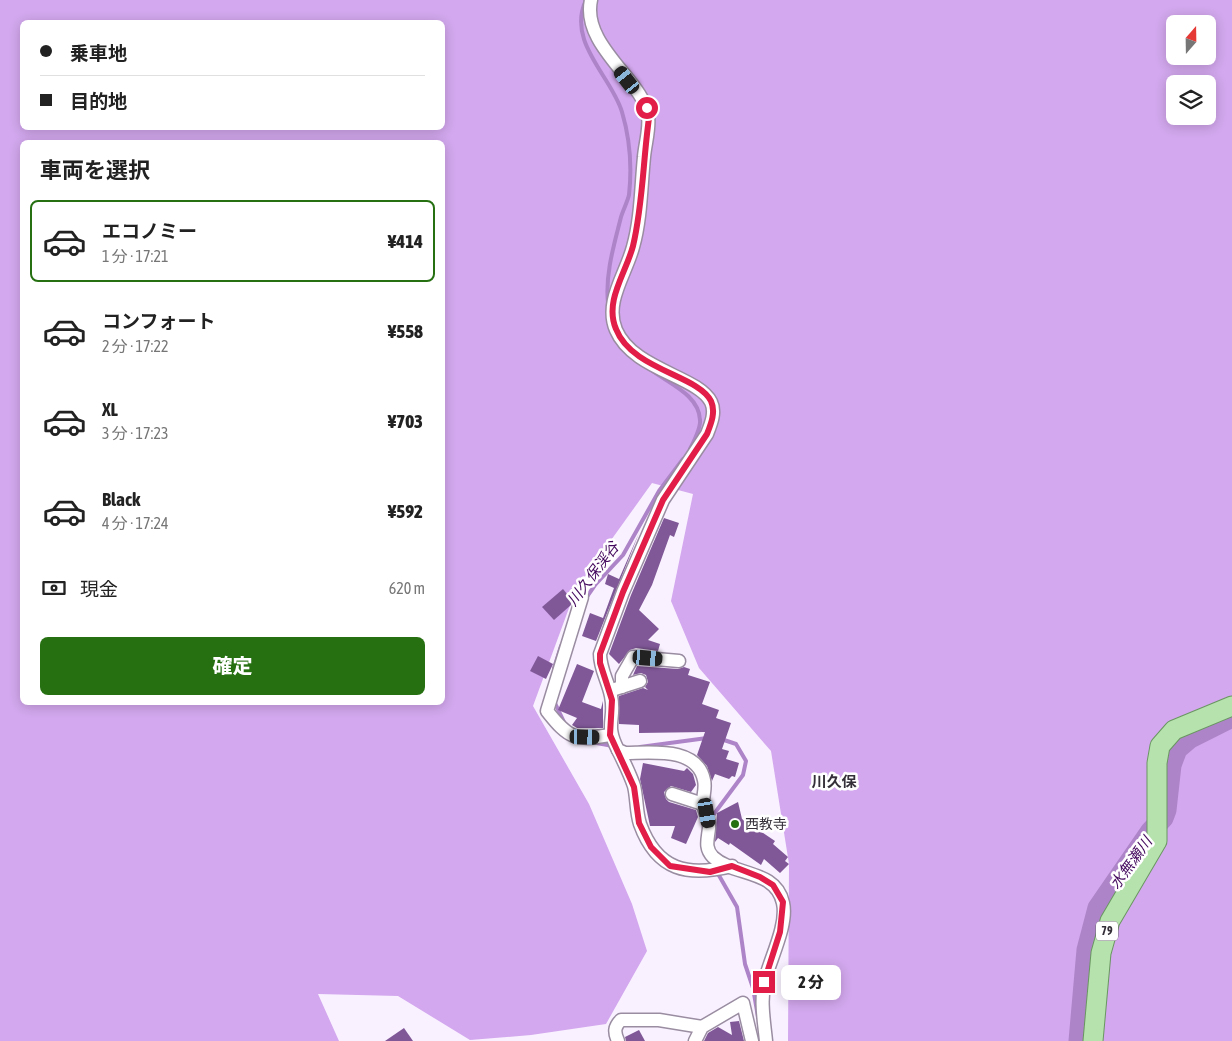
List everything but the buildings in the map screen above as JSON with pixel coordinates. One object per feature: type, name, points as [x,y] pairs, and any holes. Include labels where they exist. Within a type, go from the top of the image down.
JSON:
[{"type":"main road","name":"79","points":[[1093,1041],[1102,953],[1110,921],[1158,841],[1157,763],[1160,746],[1166,736],[1174,730],[1232,706]]},
{"type":"street","points":[[591,0],[591,15],[601,43],[611,60],[641,97],[649,118],[637,226],[633,247],[613,301],[612,319],[624,343],[650,365],[703,392],[710,401],[713,410],[712,423],[707,434],[663,500],[623,592],[603,645],[600,663],[616,688]]},
{"type":"street","points":[[582,597],[547,712],[562,731],[575,737],[610,735]]},
{"type":"street","points":[[679,661],[633,657],[616,688],[610,735],[634,787],[639,823],[651,847],[670,866],[705,872],[732,866]]},
{"type":"street","points":[[616,688],[640,681]]},
{"type":"street","points":[[618,750],[625,753],[685,756],[696,766],[704,778],[703,804],[709,828],[706,844],[709,852],[721,862],[760,877],[773,885],[783,902],[780,932],[764,982],[762,1010],[766,1041]]},
{"type":"street","points":[[672,794],[703,804]]},
{"type":"street","points":[[695,1041],[702,1027],[743,1003],[752,1041]]},
{"type":"street","points":[[618,1041],[614,1033],[616,1025],[621,1020],[659,1020],[702,1027]]},
{"type":"shaded area","points":[[0,0],[1232,0],[1232,1041],[788,1041],[789,864],[771,751],[699,668],[671,601],[693,494],[652,483],[576,589],[533,706],[589,804],[632,904],[647,951],[606,1024],[531,1035],[470,1040],[398,996],[318,994],[339,1041],[0,1041]]},
{"type":"waterway","name":"川久保渓谷","points":[[586,0],[581,15],[586,45],[617,99],[627,133],[630,154],[629,195],[621,217],[611,260],[607,292],[608,303]]},
{"type":"waterway","name":"川久保渓谷","points":[[650,369],[681,390],[694,403],[700,420],[697,434],[690,449]]},
{"type":"waterway","name":"川久保渓谷","points":[[586,598],[595,585],[623,555],[659,491],[683,459]]},
{"type":"waterway","name":"川久保渓谷","points":[[554,668],[561,646]]},
{"type":"waterway","name":"川久保渓谷","points":[[554,701],[564,722]]},
{"type":"waterway","name":"水無瀬川","points":[[1079,1041],[1087,950],[1098,908],[1151,831],[1163,818],[1166,810],[1171,765],[1177,749],[1190,738],[1232,717]]},
{"type":"waterway","name":"川久保渓谷","points":[[640,747],[707,738]]},
{"type":"waterway","name":"川久保渓谷","points":[[711,818],[743,775],[746,761],[736,744],[721,739]]},
{"type":"waterway","name":"川久保渓谷","points":[[591,742],[613,746]]},
{"type":"waterway","name":"川久保渓谷","points":[[717,872],[737,907],[745,964],[753,988],[758,1017]]},
{"type":"place","name":"西教寺","points":[[735,824]]},
{"type":"district","name":"川久保","points":[[834,782]]},
{"type":"route","points":[[647,108],[649,118],[637,226],[633,247],[613,301],[612,319],[616,331],[624,343],[636,354],[650,365],[703,392],[710,401],[713,410],[712,423],[707,434],[663,500],[623,592],[600,654],[600,663],[612,700],[610,735],[634,787],[639,823],[651,847],[670,866],[699,872],[710,872],[732,866],[760,877],[773,885],[783,902],[780,932],[764,982]]}]
